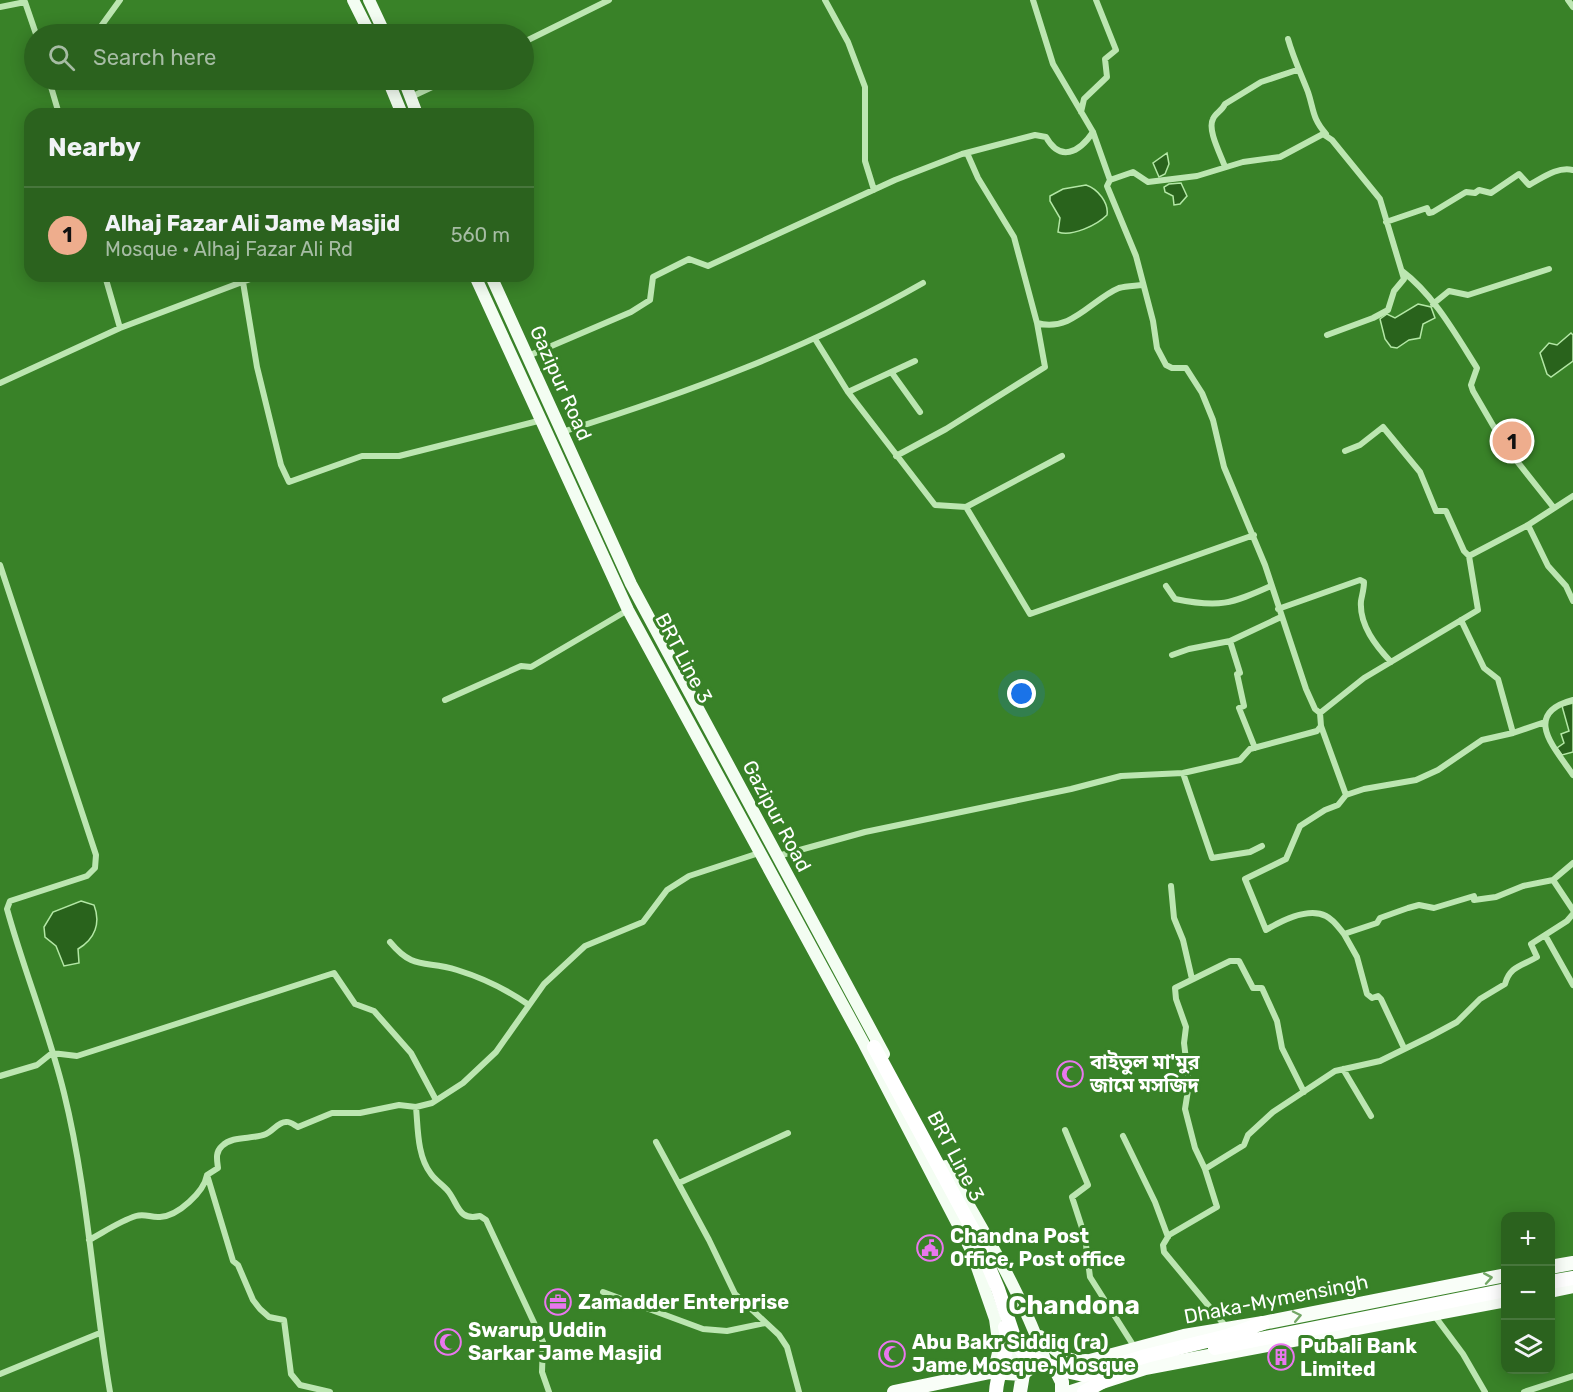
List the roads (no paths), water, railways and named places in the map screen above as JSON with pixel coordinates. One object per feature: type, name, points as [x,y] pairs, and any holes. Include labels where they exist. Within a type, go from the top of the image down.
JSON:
[{"type":"highway","name":"BRT Line 3","points":[[871,1049],[984,1252],[1016,1343],[1020,1350],[1033,1360],[1084,1375],[1146,1356],[1227,1336],[1263,1323]]},
{"type":"highway","name":"BRT Line 3","points":[[947,1187],[978,1254],[1006,1332],[1006,1354],[998,1376],[996,1392]]},
{"type":"highway","points":[[1555,1266],[1573,1263]]},
{"type":"highway","name":"Dhaka-Mymensingh","points":[[1023,1374],[1034,1366],[1052,1368],[1227,1328],[1263,1323],[1501,1276]]},
{"type":"highway","points":[[1555,1281],[1573,1278]]},
{"type":"highway","points":[[1555,1290],[1573,1286]]},
{"type":"highway","points":[[1084,1392],[1103,1380],[1135,1366],[1287,1332],[1382,1316],[1501,1291]]},
{"type":"highway","points":[[1071,1392],[1145,1368],[1501,1301]]},
{"type":"highway","points":[[1382,1316],[1412,1317]]},
{"type":"highway","points":[[1052,1368],[1062,1382],[1062,1392]]},
{"type":"highway","points":[[894,1392],[990,1372],[1023,1374],[1020,1392]]},
{"type":"main road","points":[[353,0],[365,24]]},
{"type":"main road","points":[[361,0],[372,24]]},
{"type":"main road","points":[[369,0],[380,24]]},
{"type":"main road","points":[[392,90],[400,108]]},
{"type":"main road","points":[[400,90],[407,108]]},
{"type":"main road","points":[[408,90],[415,108]]},
{"type":"main road","name":"Gazipur Road","points":[[477,282],[628,610],[759,853],[871,1049],[971,1250],[997,1329],[998,1356],[990,1372]]},
{"type":"main road","name":"BRT Line 3","points":[[486,282],[592,519],[657,650],[871,1049]]},
{"type":"main road","name":"Gazipur Road","points":[[494,282],[631,584],[928,1137],[986,1236],[1052,1368]]},
{"type":"main road","points":[[997,1329],[1023,1374]]},
{"type":"main road","points":[[1035,1331],[1051,1348],[1071,1359],[1079,1361],[1102,1358]]},
{"type":"street","points":[[102,24],[120,0]]},
{"type":"street","points":[[534,37],[609,0]]},
{"type":"street","points":[[825,0],[848,42],[865,87],[865,161],[874,190]]},
{"type":"street","points":[[1033,0],[1053,63],[1064,87],[1093,132],[1110,180],[1108,190],[1127,232],[1143,285],[1153,321],[1157,348],[1166,365],[1172,368],[1186,368],[1202,393],[1214,420],[1224,467],[1254,535],[1311,703],[1320,713],[1321,726],[1346,795]]},
{"type":"street","points":[[1082,112],[1084,99],[1107,77],[1105,59],[1116,50],[1096,0]]},
{"type":"street","points":[[1568,0],[1573,7]]},
{"type":"street","points":[[0,7],[25,2],[33,24]]},
{"type":"street","points":[[1288,39],[1297,70],[1308,92],[1312,115],[1377,193],[1404,279],[1394,291],[1388,309],[1373,318],[1327,335]]},
{"type":"street","points":[[1225,167],[1211,124],[1214,116],[1222,110],[1225,104],[1261,82],[1297,70]]},
{"type":"street","points":[[52,90],[56,108]]},
{"type":"street","points":[[411,97],[426,90]]},
{"type":"street","points":[[528,356],[631,312],[650,300],[652,277],[689,259],[708,266],[874,190],[966,153],[1035,135],[1046,137],[1055,150],[1065,152],[1084,144],[1093,132]]},
{"type":"street","points":[[1110,180],[1132,172],[1152,182],[1197,176],[1225,167],[1287,155],[1320,135],[1326,134]]},
{"type":"street","points":[[896,456],[946,429],[1045,367],[1037,323],[1014,237],[978,178],[966,153]]},
{"type":"street","points":[[1386,222],[1420,208],[1427,208],[1429,213],[1433,212],[1466,192],[1474,193],[1479,190],[1491,193],[1519,174],[1529,185],[1551,174],[1566,169],[1573,170]]},
{"type":"street","points":[[1433,304],[1449,291],[1468,295],[1549,269]]},
{"type":"street","points":[[1402,270],[1414,279],[1456,333],[1477,368],[1471,385],[1473,391],[1505,447],[1554,508]]},
{"type":"street","points":[[107,282],[120,328]]},
{"type":"street","points":[[0,383],[120,328],[243,282],[257,367],[281,465],[289,482],[362,456],[399,456],[542,420]]},
{"type":"street","points":[[561,432],[656,403],[815,339],[865,316],[923,283]]},
{"type":"street","points":[[1037,323],[1050,325],[1073,318],[1120,288],[1143,285]]},
{"type":"street","points":[[815,339],[848,392],[933,504],[966,507],[1062,456]]},
{"type":"street","points":[[848,392],[915,361]]},
{"type":"street","points":[[892,373],[920,412]]},
{"type":"street","points":[[1320,713],[1391,662],[1478,610],[1469,556],[1464,551],[1446,511],[1436,511],[1420,472],[1383,426],[1360,445],[1345,451]]},
{"type":"street","points":[[1469,556],[1528,525],[1573,496]]},
{"type":"street","points":[[966,507],[1029,614],[1254,535]]},
{"type":"street","points":[[1528,525],[1548,566],[1566,586],[1573,601]]},
{"type":"street","points":[[0,565],[96,855],[95,868],[87,876],[10,901],[7,909],[64,1094],[89,1240],[110,1392]]},
{"type":"street","points":[[1278,609],[1360,580],[1364,582],[1361,602],[1366,627],[1391,662]]},
{"type":"street","points":[[1166,586],[1175,599],[1212,605],[1229,604],[1271,586]]},
{"type":"street","points":[[445,700],[521,666],[531,667],[628,610]]},
{"type":"street","points":[[1172,655],[1189,649],[1230,641],[1281,617]]},
{"type":"street","points":[[1461,620],[1484,668],[1498,679],[1513,733]]},
{"type":"street","points":[[1230,641],[1240,673],[1237,674],[1244,706],[1239,708],[1255,748]]},
{"type":"street","points":[[1573,700],[1555,705],[1549,711],[1545,722],[1554,750],[1573,775]]},
{"type":"street","points":[[1404,1048],[1381,999],[1378,996],[1371,998],[1367,994],[1357,957],[1344,934],[1330,919],[1313,914],[1278,923],[1266,930],[1245,879],[1286,859],[1300,826],[1325,810],[1338,805],[1346,795],[1364,789],[1416,780],[1438,770],[1482,740],[1545,722]]},
{"type":"street","points":[[776,857],[865,832],[1071,789],[1121,776],[1183,773],[1240,760],[1255,748],[1317,731],[1321,726]]},
{"type":"street","points":[[1183,773],[1212,858],[1250,852],[1262,846]]},
{"type":"street","points":[[89,1240],[134,1217],[144,1214],[160,1217],[178,1211],[205,1184],[207,1175],[218,1168],[217,1153],[222,1145],[239,1138],[253,1138],[268,1134],[282,1122],[288,1121],[298,1127],[332,1113],[360,1113],[399,1105],[416,1107],[436,1100],[463,1083],[496,1052],[544,984],[585,946],[643,922],[673,885],[689,876],[759,853]]},
{"type":"street","points":[[1344,934],[1377,923],[1380,918],[1419,905],[1434,908],[1474,896],[1474,900],[1496,897],[1523,886],[1553,880],[1573,863]]},
{"type":"street","points":[[1205,1169],[1244,1145],[1248,1135],[1262,1120],[1335,1071],[1380,1061],[1457,1022],[1480,999],[1505,984],[1508,973],[1514,967],[1537,957],[1531,944],[1567,921],[1573,912],[1553,880]]},
{"type":"street","points":[[1171,886],[1174,918],[1183,940],[1192,980]]},
{"type":"street","points":[[1545,935],[1573,985]]},
{"type":"street","points":[[390,942],[400,954],[417,965],[441,966],[493,983],[529,1005]]},
{"type":"street","points":[[1227,1328],[1164,1252],[1163,1245],[1168,1237],[1216,1207],[1205,1169],[1195,1148],[1185,1109],[1189,1084],[1184,1043],[1186,1027],[1176,999],[1175,988],[1230,962],[1239,961],[1253,988],[1262,988],[1277,1021],[1282,1048],[1304,1092]]},
{"type":"street","points":[[0,1076],[38,1065],[52,1053],[77,1056],[334,973],[355,1004],[374,1011],[411,1053],[436,1100]]},
{"type":"street","points":[[1343,1070],[1371,1116]]},
{"type":"street","points":[[416,1107],[418,1136],[427,1169],[447,1190],[462,1215],[469,1218],[480,1216],[486,1220],[543,1342],[542,1372],[549,1392]]},
{"type":"street","points":[[1065,1130],[1088,1185],[1072,1197],[1085,1237],[1090,1277],[1136,1348]]},
{"type":"street","points":[[678,1183],[788,1133]]},
{"type":"street","points":[[1123,1136],[1155,1202],[1168,1237]]},
{"type":"street","points":[[656,1142],[735,1294],[787,1347],[799,1392]]},
{"type":"street","points":[[207,1175],[233,1261],[238,1265],[253,1300],[269,1317],[284,1320],[291,1374],[300,1384],[330,1392]]},
{"type":"street","points":[[603,1292],[703,1329],[727,1331],[765,1323]]},
{"type":"street","points":[[1433,1315],[1463,1354],[1485,1392]]},
{"type":"street","points":[[0,1374],[100,1332]]},
{"type":"street","points":[[1524,1392],[1573,1376]]},
{"type":"place","name":"Alhaj Fazar Ali Jame Masjid","points":[[1512,441]]},
{"type":"place","name":"বাইতুল মা'মুর জামে মসজিদ","points":[[1070,1074]]},
{"type":"place","name":"Chandna Post Office, Post office","points":[[930,1248]]},
{"type":"place","name":"Zamadder Enterprise","points":[[558,1302]]},
{"type":"place","name":"Swarup Uddin Sarkar Jame Masjid","points":[[448,1342]]},
{"type":"place","name":"Abu Bakr Siddiq (ra) Jame Mosque, Mosque","points":[[892,1354]]},
{"type":"place","name":"Pubali Bank Limited","points":[[1281,1357]]},
{"type":"district","name":"Chandona","points":[[1074,1305]]}]
